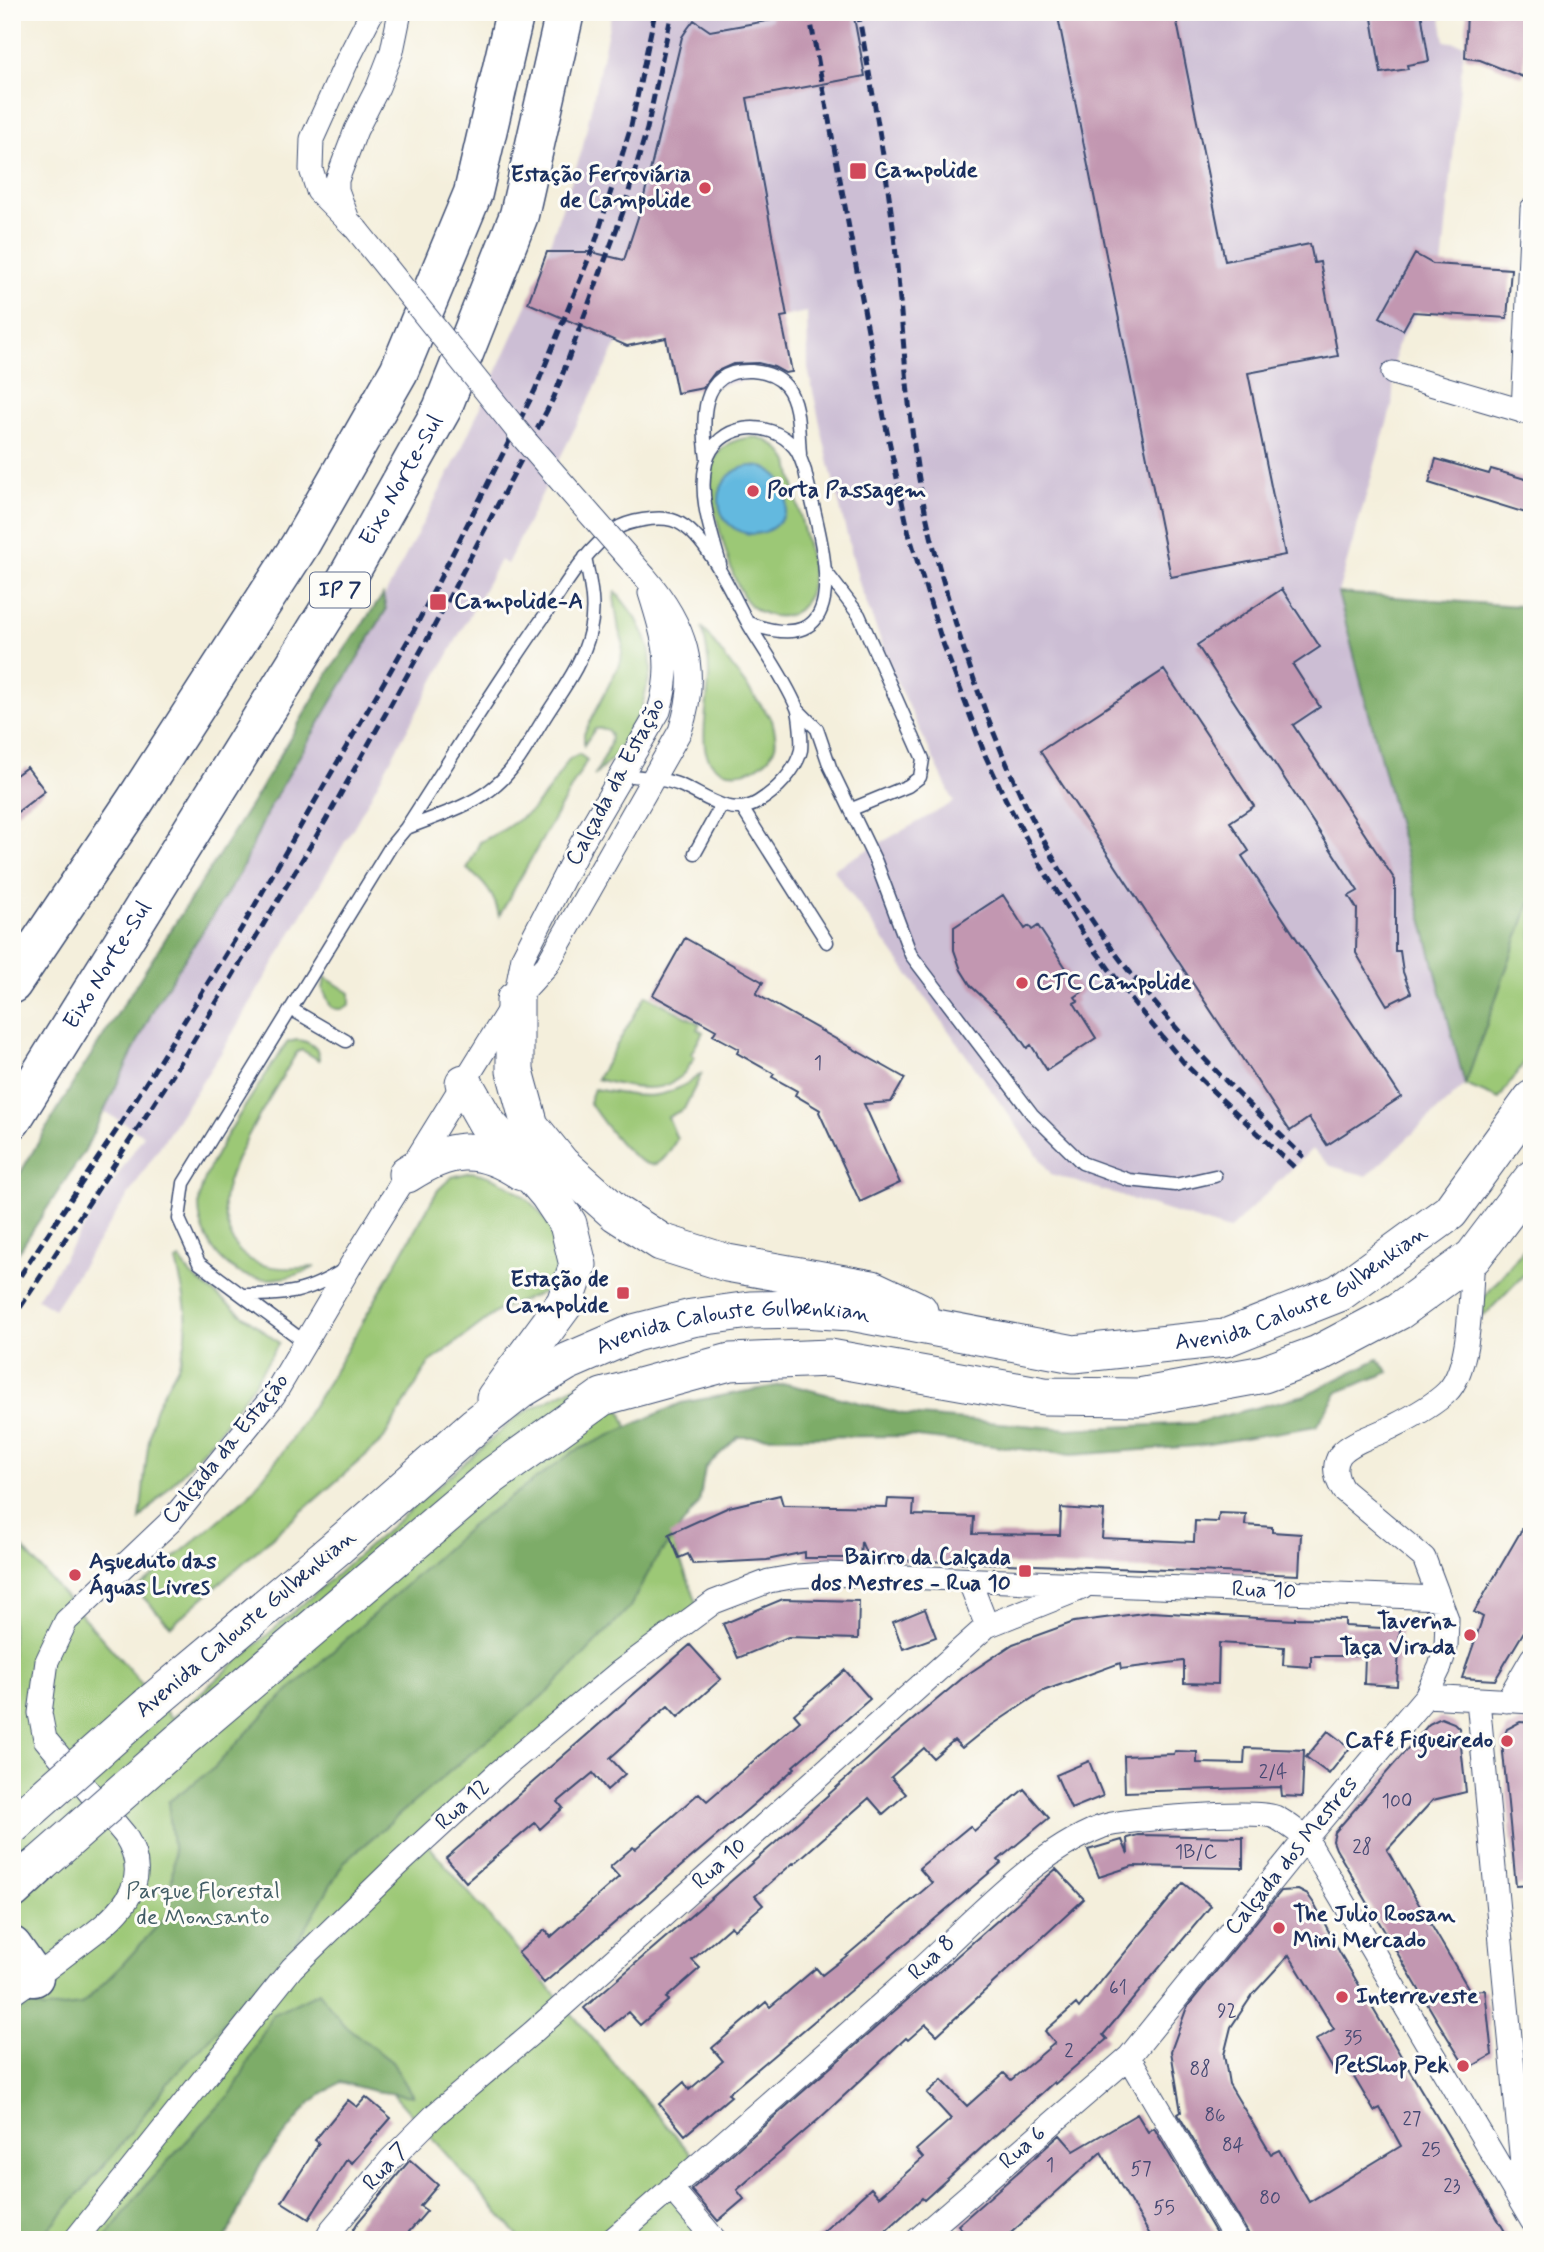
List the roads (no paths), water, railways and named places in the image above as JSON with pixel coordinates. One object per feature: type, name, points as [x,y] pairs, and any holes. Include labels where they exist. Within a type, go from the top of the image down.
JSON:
[{"type":"highway","name":"IP 7","points":[[12,984],[135,801],[300,545],[399,371],[473,193],[515,12]]},
{"type":"highway","name":"Eixo Norte-Sul","points":[[12,1120],[333,603],[442,409],[519,215],[565,12]]},
{"type":"highway","points":[[12,1946],[23,1985]]},
{"type":"main road","points":[[515,1000],[515,1071],[530,1126]]},
{"type":"main road","points":[[464,1083],[530,1126],[561,1164],[616,1213],[661,1242],[727,1263],[873,1289],[964,1333]]},
{"type":"main road","points":[[464,1083],[485,1122],[538,1183],[568,1224],[578,1265],[565,1303],[476,1425]]},
{"type":"main road","name":"Avenida Calouste Gulbenkian","points":[[12,1826],[149,1704],[335,1549],[476,1425],[522,1389],[567,1362],[634,1333],[692,1318],[750,1311],[802,1309],[851,1312],[1074,1354],[1225,1338],[1339,1293],[1450,1212],[1532,1100]]},
{"type":"main road","points":[[407,1174],[429,1160],[448,1153],[471,1152],[505,1161],[538,1183]]},
{"type":"main road","name":"Avenida Calouste Gulbenkian","points":[[25,1879],[180,1741],[492,1476],[602,1397],[730,1362],[830,1358],[1044,1396],[1139,1397],[1264,1374],[1318,1354],[1399,1311],[1474,1256],[1532,1179]]},
{"type":"street","points":[[372,12],[312,139],[312,169],[318,191],[352,224],[524,439],[645,577]]},
{"type":"street","points":[[352,224],[337,190],[337,180],[356,130],[379,87],[392,51],[400,12]]},
{"type":"street","points":[[1393,373],[1527,413],[1532,209]]},
{"type":"street","name":"Calçada da Estação","points":[[515,1000],[523,957],[580,846],[659,711],[666,688],[666,649],[645,577]]},
{"type":"street","name":"Calçada da Estação","points":[[23,1985],[117,1914],[132,1891],[136,1878],[137,1860],[133,1847],[45,1739],[40,1713],[47,1661],[66,1621],[170,1522],[274,1395],[515,1000],[547,965],[680,731],[688,706],[688,657],[674,615],[645,577]]},
{"type":"street","name":"Calçada dos Mestres","points":[[1129,2057],[1306,1838],[1426,1696],[1440,1667],[1446,1646],[1447,1619],[1424,1558],[1343,1490],[1335,1467],[1340,1455],[1350,1447],[1395,1426],[1428,1406],[1448,1392],[1455,1382],[1464,1359],[1474,1256]]},
{"type":"street","name":"Rua 12","points":[[75,2240],[292,1968],[500,1771],[639,1657],[713,1602],[769,1581],[797,1576],[826,1574],[969,1580]]},
{"type":"street","points":[[969,1580],[987,1626]]},
{"type":"street","name":"Rua 10","points":[[969,1580],[1439,1598]]},
{"type":"street","name":"Rua 10","points":[[451,2100],[532,2033],[987,1626],[1090,1584]]},
{"type":"street","points":[[1507,1700],[1532,1658]]},
{"type":"street","points":[[1426,1696],[1532,1702]]},
{"type":"street","points":[[1478,1700],[1524,2094],[1529,2217]]},
{"type":"street","name":"Rua 8","points":[[612,2240],[916,1973],[988,1906],[1052,1853],[1102,1826],[1210,1815],[1273,1816],[1306,1838]]},
{"type":"street","points":[[1306,1838],[1529,2217]]},
{"type":"street","points":[[1129,2057],[1236,2240]]},
{"type":"street","name":"Rua 6","points":[[916,2240],[942,2232],[1129,2057]]},
{"type":"street","name":"Rua 7","points":[[326,2240],[332,2229],[391,2160],[451,2100]]},
{"type":"street","points":[[671,2188],[715,2240]]},
{"type":"lane","points":[[707,460],[702,428],[707,397],[716,383],[725,376],[748,371],[763,372],[787,387],[794,404],[800,458],[826,572],[826,595],[819,616],[804,627],[783,631],[764,629],[748,623]]},
{"type":"lane","points":[[724,576],[704,500],[703,481],[712,448],[732,431],[746,428],[765,429],[779,434],[793,446],[800,458]]},
{"type":"lane","points":[[306,1343],[199,1264],[179,1219],[184,1183],[391,846],[406,828],[518,653],[585,557],[617,528],[640,520],[672,520],[693,533],[724,576],[799,710],[817,729],[830,766],[876,862],[911,955],[1032,1114],[1082,1163],[1129,1181],[1175,1185],[1214,1176]]},
{"type":"lane","points":[[406,828],[477,799],[500,782],[522,755],[575,669],[590,633],[592,592],[585,557]]},
{"type":"lane","points":[[826,572],[859,615],[923,759],[920,777],[908,786],[852,809]]},
{"type":"lane","points":[[622,775],[678,784],[721,806],[742,808],[756,804],[784,783],[801,750],[799,710]]},
{"type":"lane","points":[[695,853],[721,806]]},
{"type":"lane","points":[[742,808],[827,942]]},
{"type":"lane","points":[[292,1009],[346,1041]]},
{"type":"lane","points":[[242,1295],[287,1295],[321,1284],[351,1265]]},
{"type":"water","points":[[753,466],[766,469],[777,476],[784,487],[787,500],[784,513],[777,524],[766,531],[753,534],[740,531],[729,524],[722,513],[719,500],[722,487],[729,476],[740,469]]},
{"type":"railway","points":[[12,1288],[118,1128],[237,936],[414,630],[535,390],[595,243],[631,126],[655,12]]},
{"type":"railway","points":[[12,1320],[176,1070],[326,820],[428,638],[554,397],[623,212],[647,129],[672,12]]},
{"type":"railway","points":[[809,12],[884,417],[909,534],[941,638],[985,755],[1041,866],[1082,932],[1134,1003],[1184,1063],[1294,1167]]},
{"type":"railway","points":[[858,12],[889,199],[910,411],[921,492],[949,603],[1004,758],[1053,857],[1122,962],[1178,1030],[1304,1157]]},
{"type":"place","name":"Campolide","points":[[858,171]]},
{"type":"place","name":"Estação Ferroviária de Campolide","points":[[705,188]]},
{"type":"place","name":"Porta Passagem","points":[[753,491]]},
{"type":"place","name":"Campolide-A","points":[[438,602]]},
{"type":"place","name":"CTC Campolide","points":[[1022,983]]},
{"type":"place","name":"Estação de Campolide","points":[[623,1293]]},
{"type":"place","name":"Bairro da Calçada dos Mestres - Rua 10","points":[[1025,1571]]},
{"type":"place","name":"Aqueduto das Águas Livres","points":[[75,1575]]},
{"type":"place","name":"Taverna Taça Virada","points":[[1470,1635]]},
{"type":"place","name":"Café Figueiredo","points":[[1507,1741]]},
{"type":"place","name":"The Julio Roosan Mini Mercado","points":[[1279,1928]]},
{"type":"place","name":"Interreveste","points":[[1342,1997]]},
{"type":"place","name":"PetShop Pek","points":[[1463,2066]]},
{"type":"park label","name":"Parque Florestal de Monsanto","points":[[203,1905]]}]
